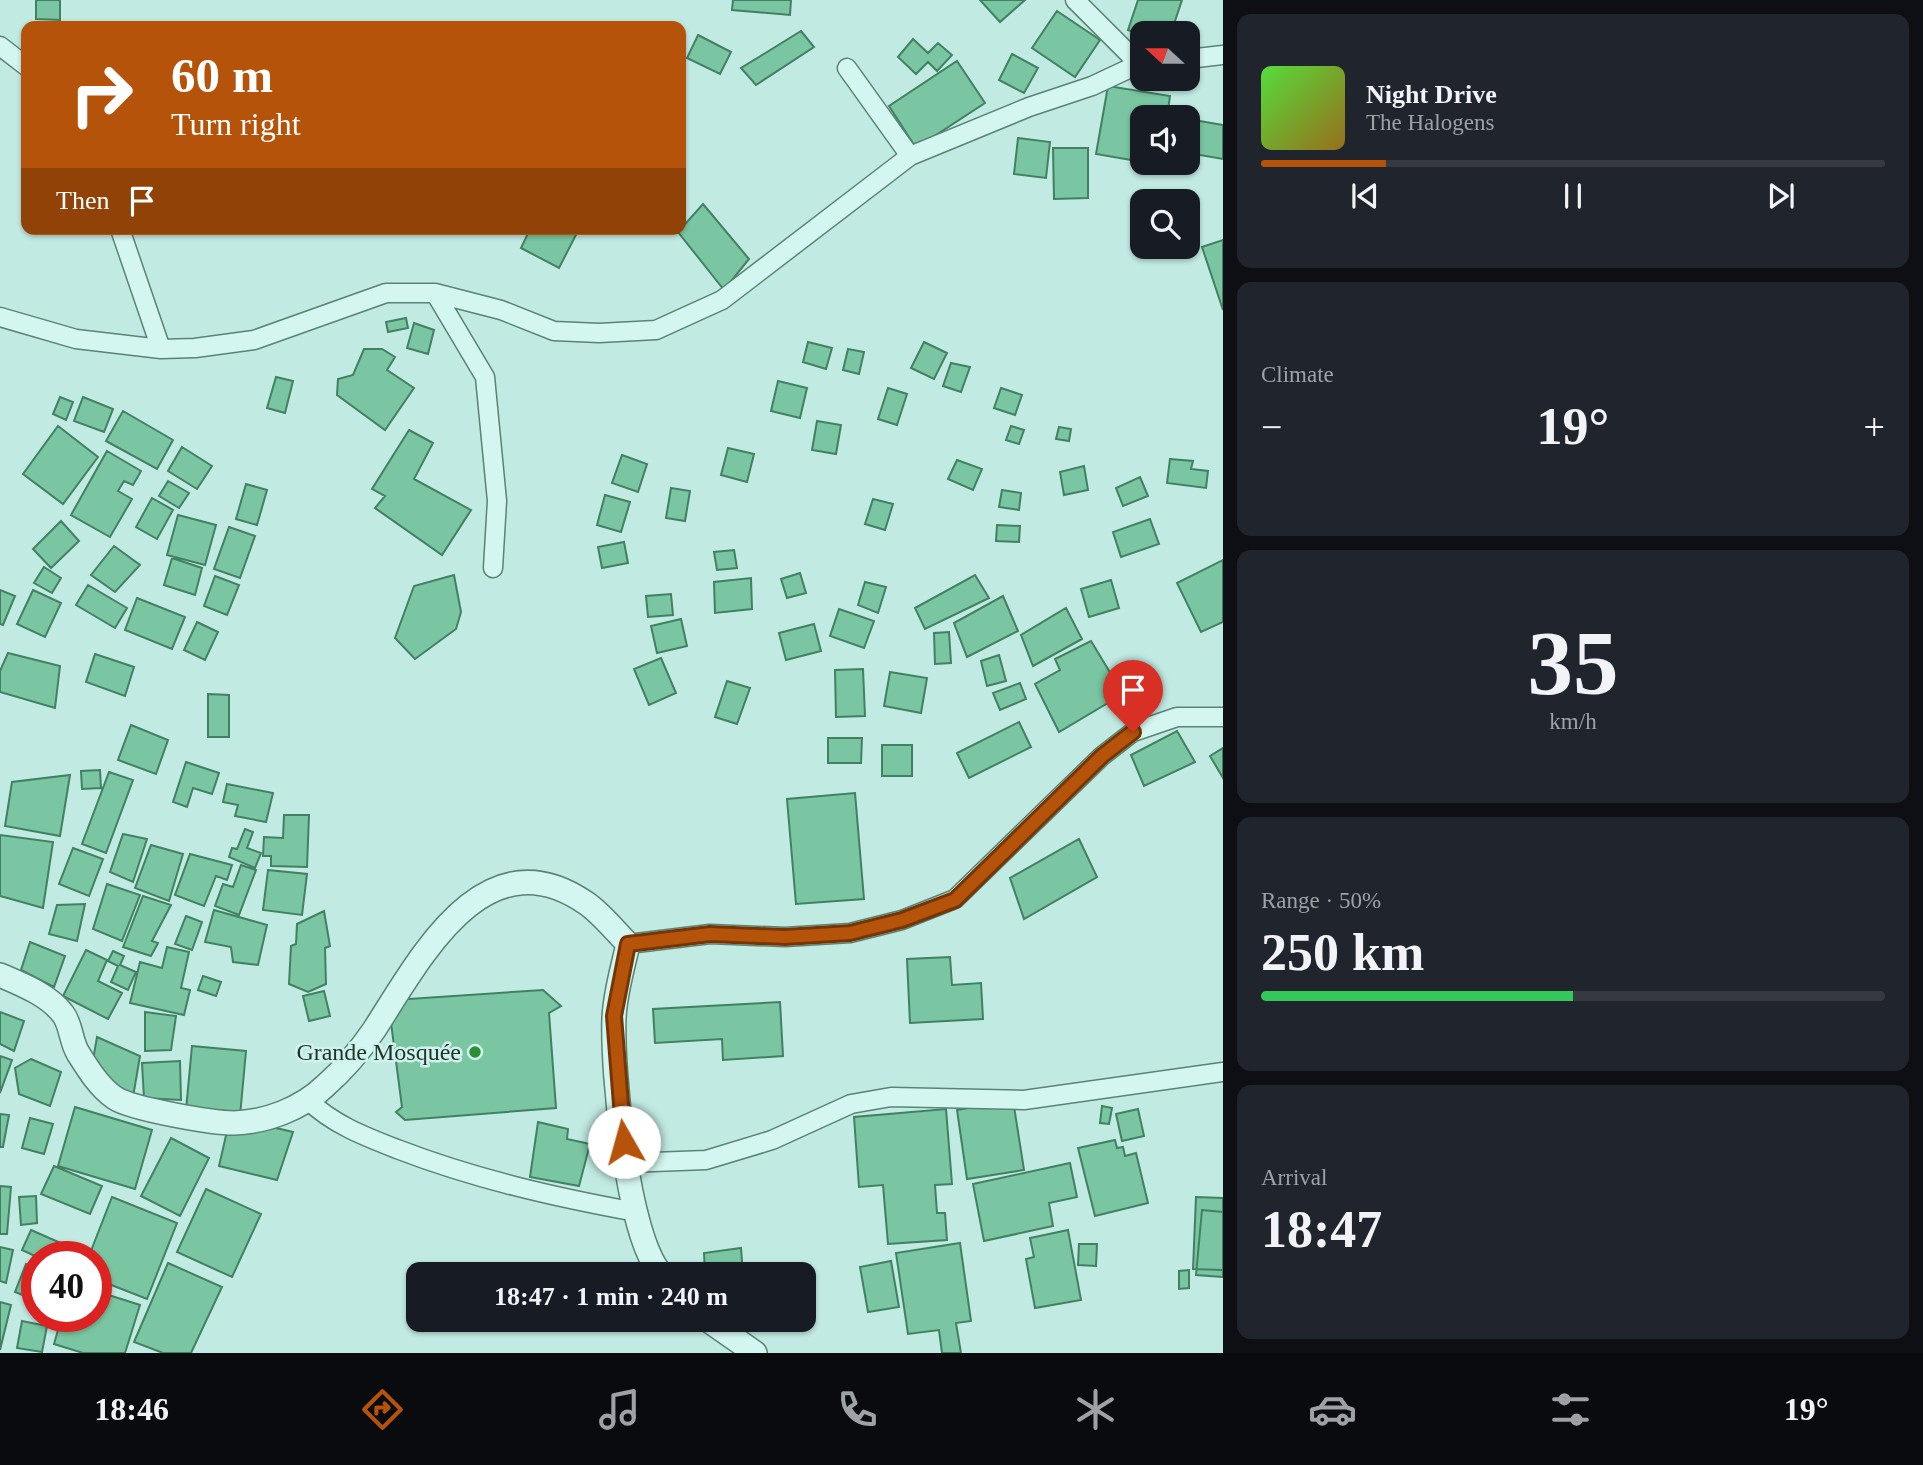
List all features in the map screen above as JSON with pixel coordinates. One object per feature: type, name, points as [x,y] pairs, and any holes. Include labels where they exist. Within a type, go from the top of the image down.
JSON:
[{"type":"street","points":[[1075,0],[1130,53]]},
{"type":"street","points":[[0,46],[21,62]]},
{"type":"street","points":[[1200,58],[1223,55]]},
{"type":"street","points":[[847,68],[910,156]]},
{"type":"street","points":[[0,317],[76,339],[161,349],[195,348],[254,340],[386,293],[435,293],[501,310],[554,331],[599,333],[656,330],[722,300],[910,156],[1130,69]]},
{"type":"street","points":[[122,235],[161,349]]},
{"type":"street","points":[[435,293],[485,377],[497,500],[492,568]]},
{"type":"street","points":[[628,944],[710,934],[785,937],[850,933],[902,920],[955,900],[1102,756],[1133,732],[1177,717],[1223,717]]},
{"type":"street","points":[[0,975],[33,990],[63,1014],[76,1051],[99,1083],[117,1099],[187,1117],[233,1123],[271,1118],[309,1100],[326,1086],[372,1033],[404,978],[437,937],[471,901],[481,896],[501,887],[532,880],[560,889],[587,904],[628,944]]},
{"type":"street","points":[[628,944],[614,1016],[627,1163],[641,1238],[654,1262]]},
{"type":"street","points":[[627,1163],[706,1160],[772,1140],[851,1104],[891,1097],[1024,1100],[1223,1072]]},
{"type":"street","points":[[309,1100],[342,1124],[432,1163],[527,1192],[636,1212]]},
{"type":"street","points":[[725,1332],[755,1353]]},
{"type":"building","points":[[36,0],[60,0],[60,20],[36,19]]},
{"type":"building","points":[[733,0],[791,0],[790,15],[732,10]]},
{"type":"building","points":[[980,0],[1025,0],[1000,22]]},
{"type":"building","points":[[1138,0],[1182,0],[1175,21],[1131,21]]},
{"type":"building","points":[[1057,11],[1100,40],[1075,77],[1032,48]]},
{"type":"building","points":[[801,31],[814,47],[756,85],[741,68]]},
{"type":"building","points":[[698,35],[731,52],[720,74],[687,58]]},
{"type":"building","points":[[913,39],[928,53],[938,43],[952,55],[937,71],[928,62],[916,74],[898,57]]},
{"type":"building","points":[[1012,54],[1038,68],[1024,93],[999,80]]},
{"type":"building","points":[[957,61],[985,103],[916,148],[889,106]]},
{"type":"building","points":[[1108,86],[1170,96],[1169,105],[1130,105],[1130,160],[1096,154]]},
{"type":"building","points":[[1200,121],[1223,125],[1223,159],[1200,155]]},
{"type":"building","points":[[1018,138],[1050,142],[1046,178],[1014,174]]},
{"type":"building","points":[[1053,148],[1088,148],[1088,198],[1054,199]]},
{"type":"building","points":[[703,204],[749,259],[724,290],[680,235],[686,235],[686,223]]},
{"type":"building","points":[[527,235],[576,235],[559,268],[521,248]]},
{"type":"building","points":[[1223,240],[1223,310],[1202,247]]},
{"type":"building","points":[[406,318],[408,328],[388,332],[386,322]]},
{"type":"building","points":[[414,323],[434,330],[428,354],[407,348]]},
{"type":"building","points":[[808,342],[832,348],[826,369],[803,362]]},
{"type":"building","points":[[924,342],[947,353],[934,379],[911,368]]},
{"type":"building","points":[[364,349],[382,349],[395,357],[387,370],[414,388],[385,430],[337,395],[338,379],[353,375]]},
{"type":"building","points":[[848,349],[864,352],[859,374],[843,370]]},
{"type":"building","points":[[951,363],[970,367],[961,392],[943,386]]},
{"type":"building","points":[[276,377],[293,381],[285,413],[267,408]]},
{"type":"building","points":[[778,381],[807,388],[800,418],[771,411]]},
{"type":"building","points":[[888,388],[907,394],[897,425],[878,419]]},
{"type":"building","points":[[1001,388],[1022,395],[1015,415],[994,408]]},
{"type":"building","points":[[60,397],[73,402],[66,420],[53,414]]},
{"type":"building","points":[[83,397],[113,409],[104,432],[74,421]]},
{"type":"building","points":[[123,411],[173,440],[157,469],[106,441]]},
{"type":"building","points":[[817,421],[841,425],[836,454],[812,450]]},
{"type":"building","points":[[58,426],[98,457],[63,504],[23,474]]},
{"type":"building","points":[[1011,426],[1024,430],[1019,444],[1006,440]]},
{"type":"building","points":[[1059,427],[1071,429],[1069,441],[1056,439]]},
{"type":"building","points":[[409,430],[433,443],[414,479],[471,510],[442,555],[375,508],[385,496],[372,489]]},
{"type":"building","points":[[182,447],[212,466],[197,489],[168,471]]},
{"type":"building","points":[[728,448],[754,454],[747,482],[721,475]]},
{"type":"building","points":[[107,451],[141,471],[133,485],[124,481],[118,491],[132,499],[110,537],[71,515]]},
{"type":"building","points":[[622,455],[647,464],[638,492],[612,483]]},
{"type":"building","points":[[1170,459],[1193,461],[1191,469],[1208,471],[1206,488],[1167,483]]},
{"type":"building","points":[[957,460],[982,469],[973,490],[948,479]]},
{"type":"building","points":[[1084,466],[1088,490],[1064,495],[1060,472]]},
{"type":"building","points":[[1140,477],[1148,496],[1123,506],[1116,488]]},
{"type":"building","points":[[168,481],[189,493],[179,508],[159,496]]},
{"type":"building","points":[[246,484],[267,490],[257,525],[236,519]]},
{"type":"building","points":[[671,488],[690,491],[685,521],[666,518]]},
{"type":"building","points":[[1002,490],[1021,493],[1019,510],[999,507]]},
{"type":"building","points":[[605,495],[630,502],[621,532],[597,525]]},
{"type":"building","points":[[152,498],[173,510],[157,539],[136,527]]},
{"type":"building","points":[[873,499],[893,504],[885,530],[865,524]]},
{"type":"building","points":[[178,515],[216,525],[205,565],[167,555]]},
{"type":"building","points":[[1150,519],[1159,544],[1121,557],[1113,532]]},
{"type":"building","points":[[61,521],[79,541],[51,568],[33,549]]},
{"type":"building","points":[[997,525],[1020,526],[1019,542],[996,541]]},
{"type":"building","points":[[229,527],[255,536],[240,578],[214,569]]},
{"type":"building","points":[[624,542],[628,563],[602,568],[598,547]]},
{"type":"building","points":[[114,546],[140,565],[115,592],[91,575]]},
{"type":"building","points":[[734,550],[737,568],[717,570],[714,552]]},
{"type":"building","points":[[172,558],[202,568],[195,595],[164,585]]},
{"type":"building","points":[[1223,560],[1223,622],[1201,632],[1177,583]]},
{"type":"building","points":[[44,567],[61,578],[52,593],[34,583]]},
{"type":"building","points":[[800,573],[806,593],[787,598],[781,579]]},
{"type":"building","points":[[454,575],[461,612],[456,629],[415,659],[395,638],[414,586]]},
{"type":"building","points":[[975,575],[989,598],[925,629],[915,608]]},
{"type":"building","points":[[215,576],[239,585],[227,615],[204,606]]},
{"type":"building","points":[[751,578],[752,609],[715,613],[714,582]]},
{"type":"building","points":[[1111,580],[1119,608],[1089,617],[1081,589]]},
{"type":"building","points":[[865,582],[886,587],[878,613],[858,605]]},
{"type":"building","points":[[88,585],[127,608],[115,628],[76,605]]},
{"type":"building","points":[[0,590],[15,596],[3,625],[0,624]]},
{"type":"building","points":[[33,590],[61,603],[45,637],[17,624]]},
{"type":"building","points":[[671,594],[673,615],[648,617],[646,596]]},
{"type":"building","points":[[1003,596],[1018,631],[967,657],[954,623]]},
{"type":"building","points":[[137,598],[185,617],[172,649],[125,630]]},
{"type":"building","points":[[1066,608],[1082,639],[1033,666],[1021,635]]},
{"type":"building","points":[[839,609],[874,621],[864,648],[830,636]]},
{"type":"building","points":[[681,619],[687,646],[657,653],[651,626]]},
{"type":"building","points":[[197,622],[218,632],[205,660],[184,650]]},
{"type":"building","points":[[814,624],[821,651],[786,660],[779,633]]},
{"type":"building","points":[[949,632],[951,663],[935,664],[934,633]]},
{"type":"building","points":[[1091,641],[1123,694],[1059,732],[1035,684],[1060,670],[1055,659]]},
{"type":"building","points":[[8,653],[60,666],[55,708],[0,692],[0,671]]},
{"type":"building","points":[[95,654],[134,667],[125,696],[86,682]]},
{"type":"building","points":[[999,655],[1006,681],[987,686],[981,661]]},
{"type":"building","points":[[661,658],[676,693],[649,705],[634,669]]},
{"type":"building","points":[[863,669],[865,716],[836,717],[835,670]]},
{"type":"building","points":[[890,672],[927,678],[921,713],[884,706]]},
{"type":"building","points":[[727,681],[750,688],[737,724],[715,717]]},
{"type":"building","points":[[1020,683],[1026,699],[1000,710],[993,693]]},
{"type":"building","points":[[208,694],[229,695],[229,737],[208,737]]},
{"type":"building","points":[[1019,722],[1031,747],[969,778],[957,753]]},
{"type":"building","points":[[131,725],[168,740],[156,774],[118,760]]},
{"type":"building","points":[[1177,731],[1195,762],[1144,786],[1131,755]]},
{"type":"building","points":[[828,738],[862,738],[861,763],[828,763]]},
{"type":"building","points":[[882,745],[912,745],[912,776],[882,776]]},
{"type":"building","points":[[1223,748],[1223,778],[1210,756]]},
{"type":"building","points":[[186,762],[219,773],[212,794],[193,788],[187,807],[173,802]]},
{"type":"building","points":[[100,770],[101,788],[82,789],[81,771]]},
{"type":"building","points":[[109,772],[133,780],[106,853],[82,844]]},
{"type":"building","points":[[70,775],[60,836],[5,826],[12,782]]},
{"type":"building","points":[[227,784],[273,793],[266,822],[235,816],[238,805],[223,802]]},
{"type":"building","points":[[855,793],[864,899],[796,904],[787,799]]},
{"type":"building","points":[[284,815],[309,815],[307,867],[271,866],[271,856],[263,856],[264,837],[283,838]]},
{"type":"building","points":[[245,829],[253,832],[247,848],[261,853],[255,868],[229,857],[232,848],[237,849]]},
{"type":"building","points":[[123,834],[147,839],[133,882],[110,872]]},
{"type":"building","points":[[0,835],[53,842],[43,908],[0,896]]},
{"type":"building","points":[[1079,839],[1097,877],[1024,919],[1010,878]]},
{"type":"building","points":[[151,845],[183,854],[169,901],[135,888]]},
{"type":"building","points":[[73,848],[103,859],[89,896],[59,884]]},
{"type":"building","points":[[190,854],[232,865],[227,880],[216,876],[204,906],[175,895]]},
{"type":"building","points":[[241,865],[256,870],[239,915],[215,906],[223,884],[233,887]]},
{"type":"building","points":[[268,870],[307,874],[302,915],[263,910]]},
{"type":"building","points":[[107,884],[140,895],[122,941],[93,929]]},
{"type":"building","points":[[143,896],[171,905],[152,941],[158,943],[151,956],[123,947]]},
{"type":"building","points":[[85,904],[77,941],[49,934],[57,905]]},
{"type":"building","points":[[214,910],[267,925],[258,965],[233,962],[231,947],[205,942]]},
{"type":"building","points":[[324,911],[330,946],[325,948],[326,984],[308,992],[289,984],[291,946],[296,944],[297,924]]},
{"type":"building","points":[[186,916],[202,922],[192,950],[175,944]]},
{"type":"building","points":[[30,942],[65,956],[54,987],[21,970]]},
{"type":"building","points":[[167,947],[189,952],[181,988],[190,990],[184,1015],[130,1003],[140,962],[162,968]]},
{"type":"building","points":[[86,950],[107,960],[98,981],[122,993],[108,1019],[63,996]]},
{"type":"building","points":[[113,951],[124,956],[120,965],[136,972],[128,990],[111,982],[118,966],[108,961]]},
{"type":"building","points":[[950,957],[952,985],[981,983],[983,1019],[910,1023],[907,959]]},
{"type":"building","points":[[203,976],[221,982],[216,996],[198,990]]},
{"type":"building","points":[[403,988],[409,999],[543,990],[561,1006],[549,1013],[556,1108],[405,1120],[396,1112],[402,1107],[390,1015]]},
{"type":"building","points":[[324,991],[330,1016],[309,1021],[303,996]]},
{"type":"building","points":[[780,1002],[783,1056],[723,1060],[722,1039],[655,1043],[653,1009]]},
{"type":"building","points":[[0,1012],[24,1021],[14,1051],[0,1044]]},
{"type":"building","points":[[145,1012],[176,1016],[171,1050],[145,1051]]},
{"type":"building","points":[[97,1037],[140,1056],[133,1097],[92,1066]]},
{"type":"building","points":[[192,1046],[246,1051],[240,1116],[186,1110]]},
{"type":"building","points":[[0,1056],[12,1060],[0,1093]]},
{"type":"building","points":[[31,1059],[61,1072],[50,1106],[19,1094],[15,1068]]},
{"type":"building","points":[[180,1061],[181,1100],[144,1098],[142,1063]]},
{"type":"building","points":[[1013,1100],[1024,1170],[967,1179],[957,1110]]},
{"type":"building","points":[[1102,1106],[1112,1108],[1109,1124],[1100,1123]]},
{"type":"building","points":[[75,1107],[152,1130],[135,1189],[58,1166]]},
{"type":"building","points":[[946,1109],[952,1184],[935,1185],[937,1213],[945,1213],[947,1240],[888,1244],[883,1185],[859,1187],[854,1117]]},
{"type":"building","points":[[1138,1109],[1144,1136],[1122,1141],[1116,1114]]},
{"type":"building","points":[[0,1114],[9,1115],[3,1147],[0,1147]]},
{"type":"building","points":[[30,1118],[53,1124],[44,1154],[22,1148]]},
{"type":"building","points":[[538,1122],[568,1129],[567,1139],[590,1144],[579,1186],[530,1177]]},
{"type":"building","points":[[259,1124],[293,1132],[277,1180],[219,1166],[227,1131]]},
{"type":"building","points":[[171,1138],[209,1158],[180,1216],[141,1196]]},
{"type":"building","points":[[1115,1140],[1117,1148],[1123,1147],[1125,1156],[1136,1153],[1148,1203],[1095,1216],[1078,1148]]},
{"type":"building","points":[[1070,1163],[1077,1197],[1049,1203],[1053,1226],[984,1241],[973,1184]]},
{"type":"building","points":[[54,1166],[102,1186],[90,1214],[41,1194]]},
{"type":"building","points":[[0,1186],[11,1187],[7,1234],[0,1234]]},
{"type":"building","points":[[206,1189],[261,1214],[232,1277],[177,1252]]},
{"type":"building","points":[[36,1196],[37,1223],[21,1225],[19,1197]]},
{"type":"building","points":[[112,1197],[177,1223],[147,1299],[112,1285],[112,1241],[95,1241]]},
{"type":"building","points":[[1196,1197],[1223,1198],[1223,1270],[1193,1269]]},
{"type":"building","points":[[1202,1210],[1223,1212],[1223,1277],[1196,1275]]},
{"type":"building","points":[[31,1230],[56,1241],[26,1241]]},
{"type":"building","points":[[1068,1230],[1081,1300],[1035,1308],[1026,1259],[1034,1257],[1030,1238]]},
{"type":"building","points":[[960,1243],[971,1321],[956,1323],[961,1353],[942,1353],[939,1330],[908,1334],[896,1253]]},
{"type":"building","points":[[1079,1244],[1097,1244],[1096,1266],[1078,1265]]},
{"type":"building","points":[[0,1247],[13,1250],[6,1283],[0,1281]]},
{"type":"building","points":[[741,1248],[742,1262],[704,1262],[704,1253]]},
{"type":"building","points":[[891,1261],[899,1307],[868,1312],[860,1267]]},
{"type":"building","points":[[168,1263],[222,1287],[191,1353],[163,1353],[134,1342]]},
{"type":"building","points":[[1189,1270],[1189,1288],[1179,1289],[1179,1271]]},
{"type":"building","points":[[21,1277],[21,1294],[15,1292]]},
{"type":"building","points":[[112,1296],[140,1305],[125,1353],[83,1353],[54,1344],[57,1332],[112,1332]]},
{"type":"building","points":[[0,1302],[11,1305],[0,1350]]},
{"type":"building","points":[[21,1326],[21,1332],[46,1332],[42,1352],[17,1348]]},
{"type":"place","name":"Grande Mosquée","points":[[475,1052]]},
{"type":"route","points":[[624,1142],[614,1016],[628,944],[710,934],[785,937],[850,933],[902,920],[955,900],[1004,848],[1102,756],[1133,732]]}]
